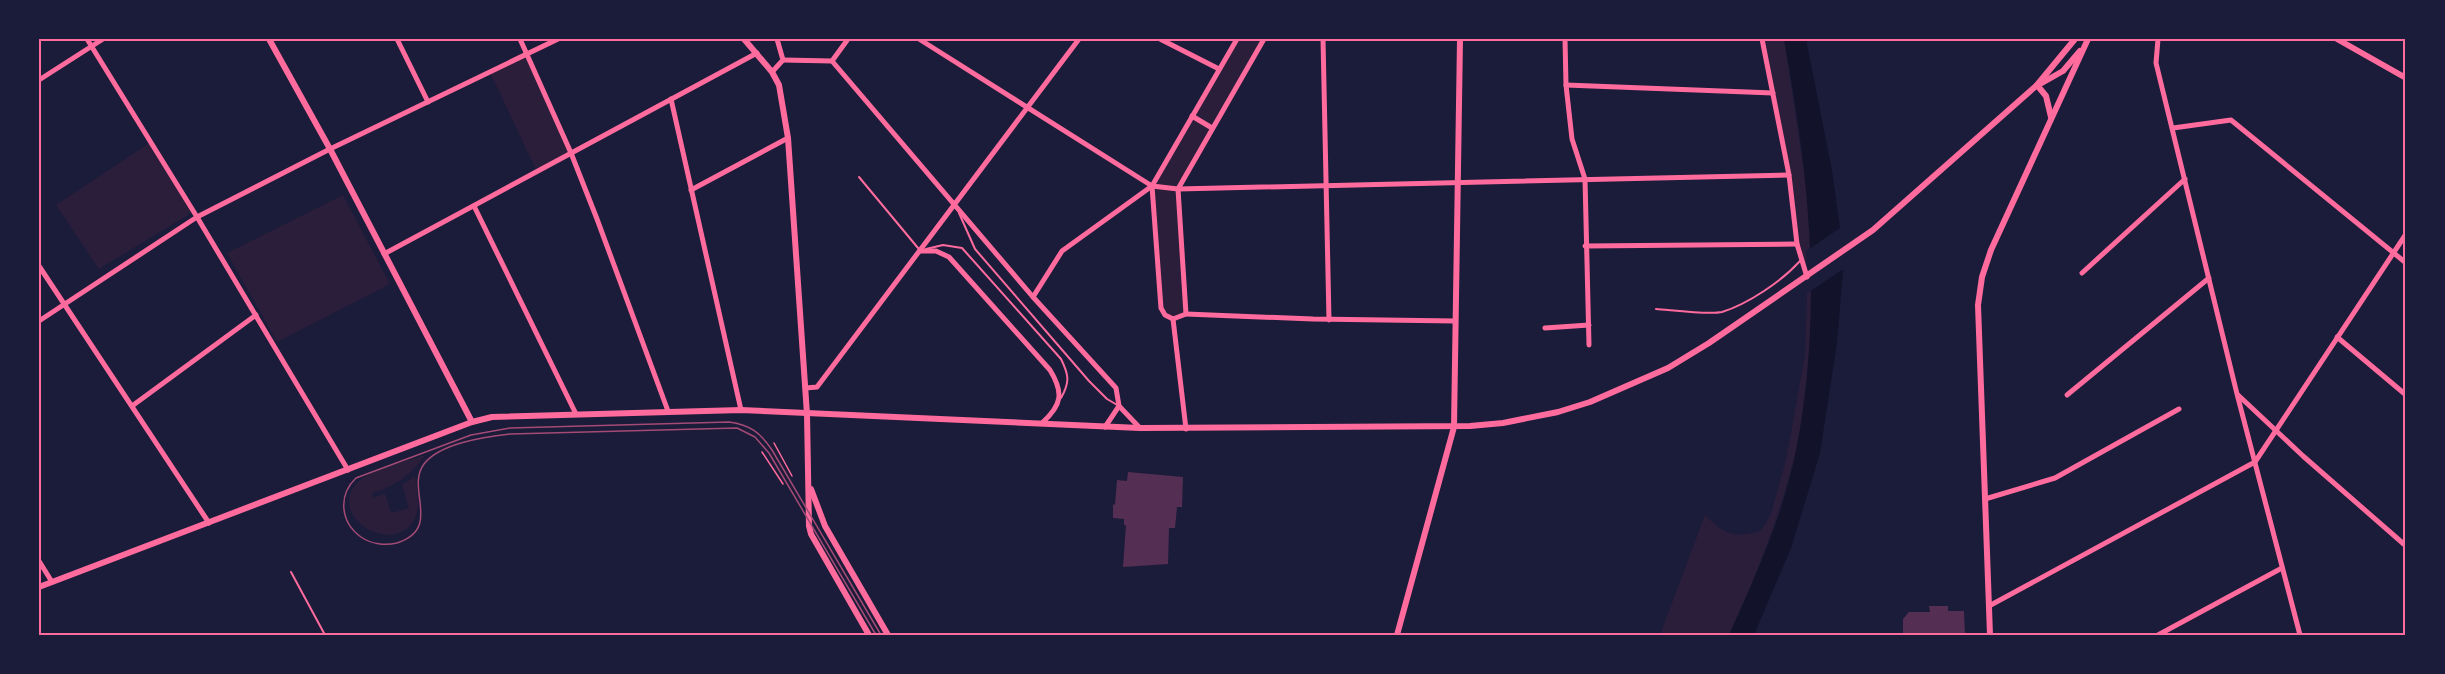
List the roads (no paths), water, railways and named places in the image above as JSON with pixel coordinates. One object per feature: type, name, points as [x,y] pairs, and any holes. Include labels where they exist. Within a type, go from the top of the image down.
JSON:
[{"type":"street","points":[[87,39],[197,217],[348,470]]},
{"type":"street","points":[[39,80],[104,39]]},
{"type":"street","points":[[269,39],[330,149],[472,422]]},
{"type":"street","points":[[397,39],[428,102]]},
{"type":"street","points":[[520,39],[571,153],[668,411]]},
{"type":"street","points":[[39,321],[197,217],[330,149],[558,39]]},
{"type":"street","points":[[744,39],[771,72],[782,93],[788,138],[806,388],[808,518],[811,534],[869,635]]},
{"type":"street","points":[[777,39],[783,60]]},
{"type":"street","points":[[832,61],[848,39]]},
{"type":"street","points":[[919,39],[1152,186],[1178,189],[1789,175]]},
{"type":"street","points":[[806,388],[817,387],[1079,39]]},
{"type":"street","points":[[1160,39],[1219,69]]},
{"type":"street","points":[[1034,297],[1062,251],[1152,186],[1237,39]]},
{"type":"street","points":[[1186,314],[1178,189],[1264,39]]},
{"type":"street","points":[[1323,39],[1329,320]]},
{"type":"street","points":[[1397,635],[1454,427],[1460,39]]},
{"type":"street","points":[[1564,39],[1572,139],[1585,179],[1589,345]]},
{"type":"street","points":[[1762,39],[1789,175],[1800,261],[1806,277]]},
{"type":"street","points":[[39,587],[472,422],[492,417],[741,411],[1186,429],[1454,427],[1503,423],[1558,412],[1635,384],[1668,368],[1709,343],[1873,230],[2037,85],[2075,39]]},
{"type":"street","points":[[1990,635],[1978,305],[1982,277],[1990,250],[2088,39]]},
{"type":"street","points":[[2158,39],[2156,63],[2237,394],[2300,635]]},
{"type":"street","points":[[2337,39],[2406,78]]},
{"type":"street","points":[[2037,85],[2063,70],[2085,46]]},
{"type":"street","points":[[384,254],[757,53]]},
{"type":"street","points":[[771,72],[783,60],[832,61],[1034,297],[1116,388],[1119,406],[1140,428]]},
{"type":"street","points":[[1566,85],[1773,93]]},
{"type":"street","points":[[2037,85],[2046,96],[2051,120]]},
{"type":"street","points":[[671,99],[741,411]]},
{"type":"street","points":[[1192,116],[1212,128]]},
{"type":"street","points":[[2173,128],[2231,120],[2406,263]]},
{"type":"street","points":[[692,190],[788,138]]},
{"type":"street","points":[[2082,273],[2185,179]]},
{"type":"street","points":[[1152,186],[1161,308],[1165,315],[1173,319],[1186,314],[1329,320],[1455,321]]},
{"type":"street","points":[[474,206],[576,414]]},
{"type":"street","points":[[1989,606],[2255,462],[2274,430],[2406,234]]},
{"type":"street","points":[[1585,246],[1797,244]]},
{"type":"street","points":[[920,251],[936,251],[949,257],[1050,370],[1059,384],[1060,400],[1050,416],[1042,423]]},
{"type":"street","points":[[39,266],[208,523]]},
{"type":"street","points":[[2067,395],[2209,278]]},
{"type":"street","points":[[132,406],[256,315]]},
{"type":"street","points":[[1173,319],[1186,429]]},
{"type":"street","points":[[1545,328],[1589,325]]},
{"type":"street","points":[[2337,337],[2406,395]]},
{"type":"street","points":[[2237,394],[2274,430],[2406,546]]},
{"type":"street","points":[[1105,427],[1119,406]]},
{"type":"street","points":[[1985,499],[2055,478],[2179,409]]},
{"type":"street","points":[[809,483],[825,526],[888,635]]},
{"type":"street","points":[[39,561],[52,582]]},
{"type":"street","points":[[2158,635],[2282,568]]},
{"type":"lane","points":[[859,177],[920,251],[943,245],[962,248],[1061,359],[1068,374],[1068,385],[1060,400]]},
{"type":"lane","points":[[956,205],[975,249],[1089,381],[1107,399],[1119,406]]},
{"type":"lane","points":[[1656,309],[1720,312],[1757,295],[1789,273],[1800,261]]},
{"type":"lane","points":[[291,572],[325,635]]},
{"type":"tram line","points":[[876,635],[769,453],[755,437],[737,428],[510,434],[476,439],[452,446],[431,457],[424,464],[419,474],[421,518],[418,528],[411,536],[392,544],[378,544],[369,541],[354,531],[345,516],[346,492],[356,478],[471,435],[510,428],[736,423],[754,430],[772,450],[881,635]]}]
